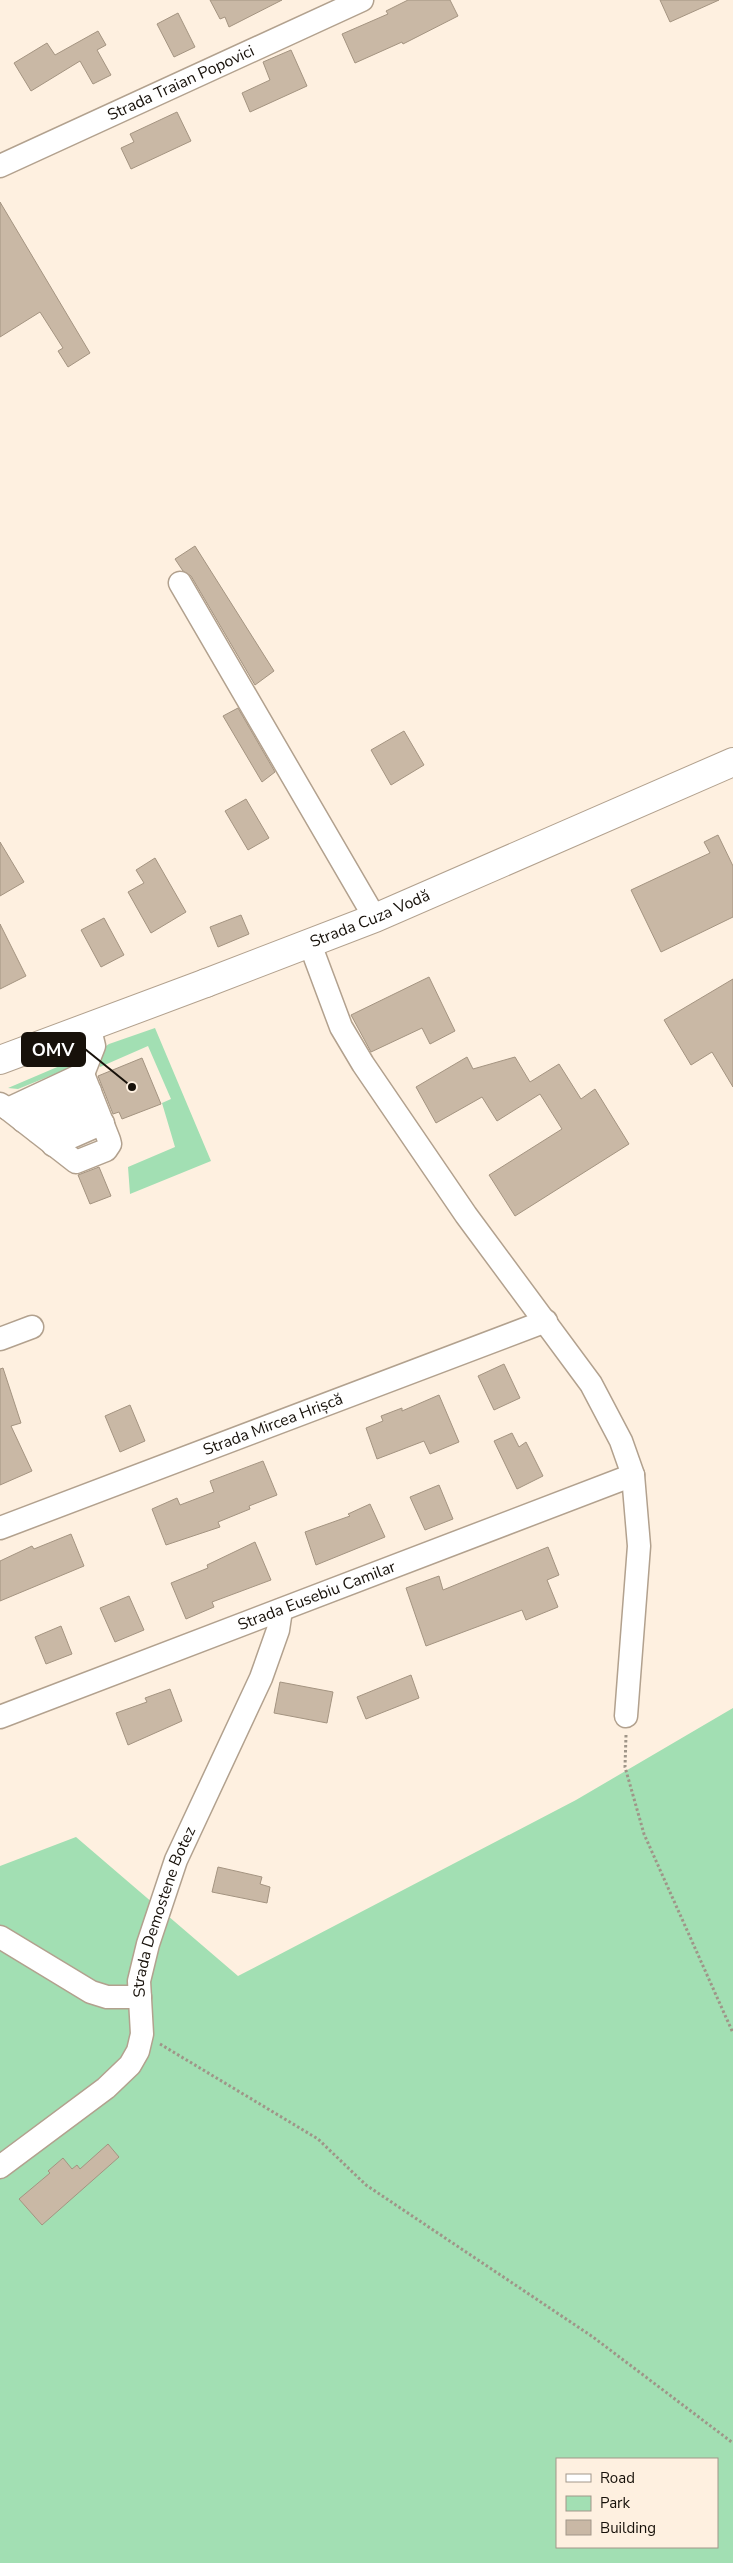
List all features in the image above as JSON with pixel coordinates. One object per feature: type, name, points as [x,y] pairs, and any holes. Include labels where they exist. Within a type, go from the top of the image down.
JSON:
[{"type":"main road","name":"Strada Cuza Vodă","points":[[0,1060],[375,918],[733,762]]},
{"type":"street","name":"Strada Traian Popovici","points":[[0,166],[362,0]]},
{"type":"street","points":[[180,583],[375,918]]},
{"type":"street","points":[[310,944],[341,1027],[362,1064],[466,1215],[546,1321],[590,1384],[622,1441],[633,1475],[639,1546],[626,1716]]},
{"type":"street","points":[[24,1122],[76,1162],[106,1150],[110,1144],[109,1140],[93,1098],[94,1046],[89,1025]]},
{"type":"street","points":[[24,1122],[93,1098]]},
{"type":"street","points":[[24,1122],[93,1098]]},
{"type":"street","name":"Strada Mircea Hrișcă","points":[[0,1528],[546,1321]]},
{"type":"street","points":[[0,1339],[32,1327]]},
{"type":"street","name":"Strada Eusebiu Camilar","points":[[0,1717],[633,1475]]},
{"type":"street","name":"Strada Demostene Botez","points":[[0,2167],[118,2077],[130,2065],[138,2051],[142,2034],[139,1981],[148,1944],[176,1860],[260,1678],[278,1630],[281,1610]]},
{"type":"street","points":[[0,1937],[91,1992],[107,1997],[140,1997]]},
{"type":"path","points":[[626,1716],[625,1767],[644,1834],[733,2033]]},
{"type":"path","points":[[142,2034],[318,2139],[366,2185],[593,2337],[733,2443]]},
{"type":"green space","points":[[155,1028],[211,1161],[130,1194],[128,1167],[175,1147],[162,1103],[171,1099],[148,1046],[100,1067],[98,1061],[103,1048],[109,1044]]},
{"type":"green space","points":[[76,1059],[72,1067],[18,1089],[8,1088]]},
{"type":"green space","points":[[733,1708],[733,2563],[0,2563],[0,1866],[76,1837],[238,1976],[576,1800]]},
{"type":"building","points":[[210,0],[282,0],[229,27],[225,17],[220,19]]},
{"type":"building","points":[[408,0],[450,0],[458,16],[403,44],[402,42],[355,63],[342,34],[388,14],[386,11]]},
{"type":"building","points":[[660,0],[719,0],[670,22]]},
{"type":"building","points":[[178,13],[195,47],[174,57],[157,24]]},
{"type":"building","points":[[98,31],[106,45],[97,50],[111,75],[93,84],[80,61],[31,91],[14,63],[47,43],[55,55]]},
{"type":"building","points":[[291,50],[307,86],[250,112],[242,93],[270,80],[263,62]]},
{"type":"building","points":[[177,112],[191,141],[131,169],[121,148],[134,142],[130,134]]},
{"type":"building","points":[[0,202],[90,353],[68,367],[58,351],[63,348],[40,312],[0,337]]},
{"type":"building","points":[[195,546],[274,671],[255,685],[191,576],[183,571],[175,559]]},
{"type":"building","points":[[238,708],[275,772],[262,782],[223,716]]},
{"type":"building","points":[[404,731],[424,765],[391,785],[371,750]]},
{"type":"building","points":[[246,799],[269,838],[248,850],[225,811]]},
{"type":"building","points":[[718,835],[733,866],[733,917],[661,952],[631,890],[710,853],[704,842]]},
{"type":"building","points":[[0,842],[24,882],[0,896]]},
{"type":"building","points":[[155,858],[186,912],[151,933],[128,892],[144,883],[136,870]]},
{"type":"building","points":[[241,915],[249,934],[218,947],[210,927]]},
{"type":"building","points":[[104,918],[124,955],[101,967],[81,930]]},
{"type":"building","points":[[0,924],[26,976],[0,989]]},
{"type":"building","points":[[429,977],[455,1031],[430,1044],[422,1028],[371,1052],[351,1015]]},
{"type":"building","points":[[733,979],[733,1087],[712,1052],[691,1065],[664,1020]]},
{"type":"building","points":[[467,1057],[473,1069],[515,1057],[530,1082],[559,1064],[581,1099],[595,1089],[629,1144],[515,1216],[489,1175],[562,1129],[540,1094],[497,1121],[482,1097],[436,1123],[416,1087]]},
{"type":"building","points":[[142,1058],[161,1104],[122,1119],[119,1112],[113,1114],[98,1076]]},
{"type":"building","points":[[99,1167],[111,1196],[90,1204],[78,1175]]},
{"type":"building","points":[[504,1364],[520,1398],[494,1410],[478,1376]]},
{"type":"building","points":[[3,1368],[21,1423],[11,1426],[32,1471],[0,1485],[0,1369]]},
{"type":"building","points":[[439,1395],[459,1442],[430,1454],[424,1441],[377,1459],[366,1428],[383,1421],[381,1416],[402,1408],[402,1411]]},
{"type":"building","points":[[130,1405],[145,1441],[120,1452],[105,1416]]},
{"type":"building","points":[[512,1433],[519,1447],[526,1442],[543,1476],[517,1489],[494,1441]]},
{"type":"building","points":[[263,1461],[277,1495],[249,1506],[250,1509],[218,1522],[220,1527],[166,1545],[152,1509],[177,1498],[180,1505],[214,1492],[210,1481]]},
{"type":"building","points":[[439,1485],[453,1519],[425,1530],[410,1497]]},
{"type":"building","points":[[370,1504],[385,1537],[316,1565],[305,1532],[350,1516],[348,1514]]},
{"type":"building","points":[[71,1534],[84,1566],[0,1601],[0,1561],[32,1546],[34,1549]]},
{"type":"building","points":[[255,1542],[271,1580],[212,1602],[214,1607],[186,1619],[171,1583],[208,1568],[207,1565]]},
{"type":"building","points":[[548,1547],[559,1575],[547,1580],[558,1607],[526,1620],[522,1610],[426,1646],[406,1588],[439,1576],[443,1590]]},
{"type":"building","points":[[129,1596],[144,1630],[115,1642],[100,1608]]},
{"type":"building","points":[[61,1626],[72,1654],[46,1664],[35,1637]]},
{"type":"building","points":[[411,1675],[419,1698],[366,1719],[357,1697]]},
{"type":"building","points":[[280,1682],[333,1692],[327,1723],[274,1713]]},
{"type":"building","points":[[170,1689],[182,1721],[128,1745],[116,1713],[147,1702],[145,1698]]},
{"type":"building","points":[[218,1867],[262,1877],[260,1884],[270,1887],[267,1903],[212,1892]]},
{"type":"building","points":[[108,2144],[119,2157],[42,2225],[19,2199],[50,2173],[48,2171],[63,2158],[72,2169],[77,2165],[80,2169]]},
{"type":"place","name":"OMV","points":[[132,1087]]}]
